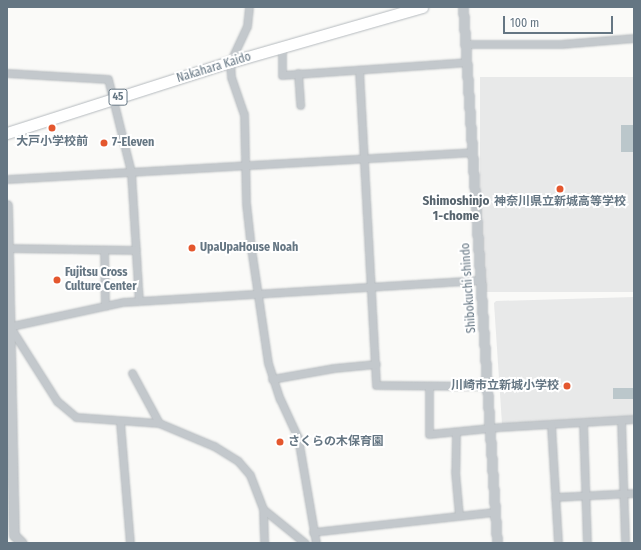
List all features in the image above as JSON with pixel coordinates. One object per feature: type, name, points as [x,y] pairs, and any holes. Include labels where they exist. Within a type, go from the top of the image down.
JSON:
[{"type":"main road","name":"Nakahara Kaido","points":[[7,133],[230,62],[422,7]]},
{"type":"street","points":[[249,7],[246,26],[230,62],[231,77],[244,114],[246,203],[257,293],[272,379],[298,438],[316,543]]},
{"type":"street","name":"Shibokuchi shindo","points":[[463,7],[498,543]]},
{"type":"street","points":[[465,44],[561,44],[634,38]]},
{"type":"street","points":[[282,48],[282,74],[466,62]]},
{"type":"street","points":[[359,70],[376,384],[488,386]]},
{"type":"street","points":[[7,73],[108,79],[131,172],[139,300]]},
{"type":"street","points":[[298,74],[300,106]]},
{"type":"street","points":[[7,179],[472,152]]},
{"type":"street","points":[[7,205],[11,533],[22,543]]},
{"type":"street","points":[[8,248],[136,250]]},
{"type":"street","points":[[104,250],[105,306]]},
{"type":"street","points":[[8,327],[139,300],[481,280]]},
{"type":"street","points":[[8,327],[57,401],[76,417],[120,422],[159,423],[214,446],[238,461],[250,475],[263,509],[264,543]]},
{"type":"street","points":[[272,379],[334,368],[376,364]]},
{"type":"street","points":[[132,373],[159,423]]},
{"type":"street","points":[[429,386],[429,434],[634,419]]},
{"type":"street","points":[[621,420],[625,543]]},
{"type":"street","points":[[120,422],[130,543]]},
{"type":"street","points":[[583,423],[588,543]]},
{"type":"street","points":[[551,425],[558,543]]},
{"type":"street","points":[[456,432],[455,470],[459,516]]},
{"type":"street","points":[[556,497],[634,493]]},
{"type":"street","points":[[263,509],[305,543]]},
{"type":"street","points":[[313,532],[495,512]]},
{"type":"shaded area","name":"神奈川県立新城高等学校","points":[[480,77],[634,77],[634,292],[480,292]]},
{"type":"shaded area","points":[[621,125],[634,125],[634,152],[621,152]]},
{"type":"shaded area","name":"川崎市立新城小学校","points":[[634,297],[634,416],[502,424],[494,303],[496,301]]},
{"type":"shaded area","points":[[613,388],[634,388],[634,399],[613,399]]},
{"type":"place","name":"大戸小学校前","points":[[52,128]]},
{"type":"place","name":"7-Eleven","points":[[104,143]]},
{"type":"place","name":"神奈川県立新城高等学校","points":[[560,189]]},
{"type":"place","name":"UpaUpaHouse Noah","points":[[192,248]]},
{"type":"place","name":"Fujitsu Cross Culture Center","points":[[57,280]]},
{"type":"place","name":"川崎市立新城小学校","points":[[567,386]]},
{"type":"place","name":"さくらの木保育園","points":[[280,442]]},
{"type":"district","name":"Shimoshinjo 1-chome","points":[[456,210]]}]
